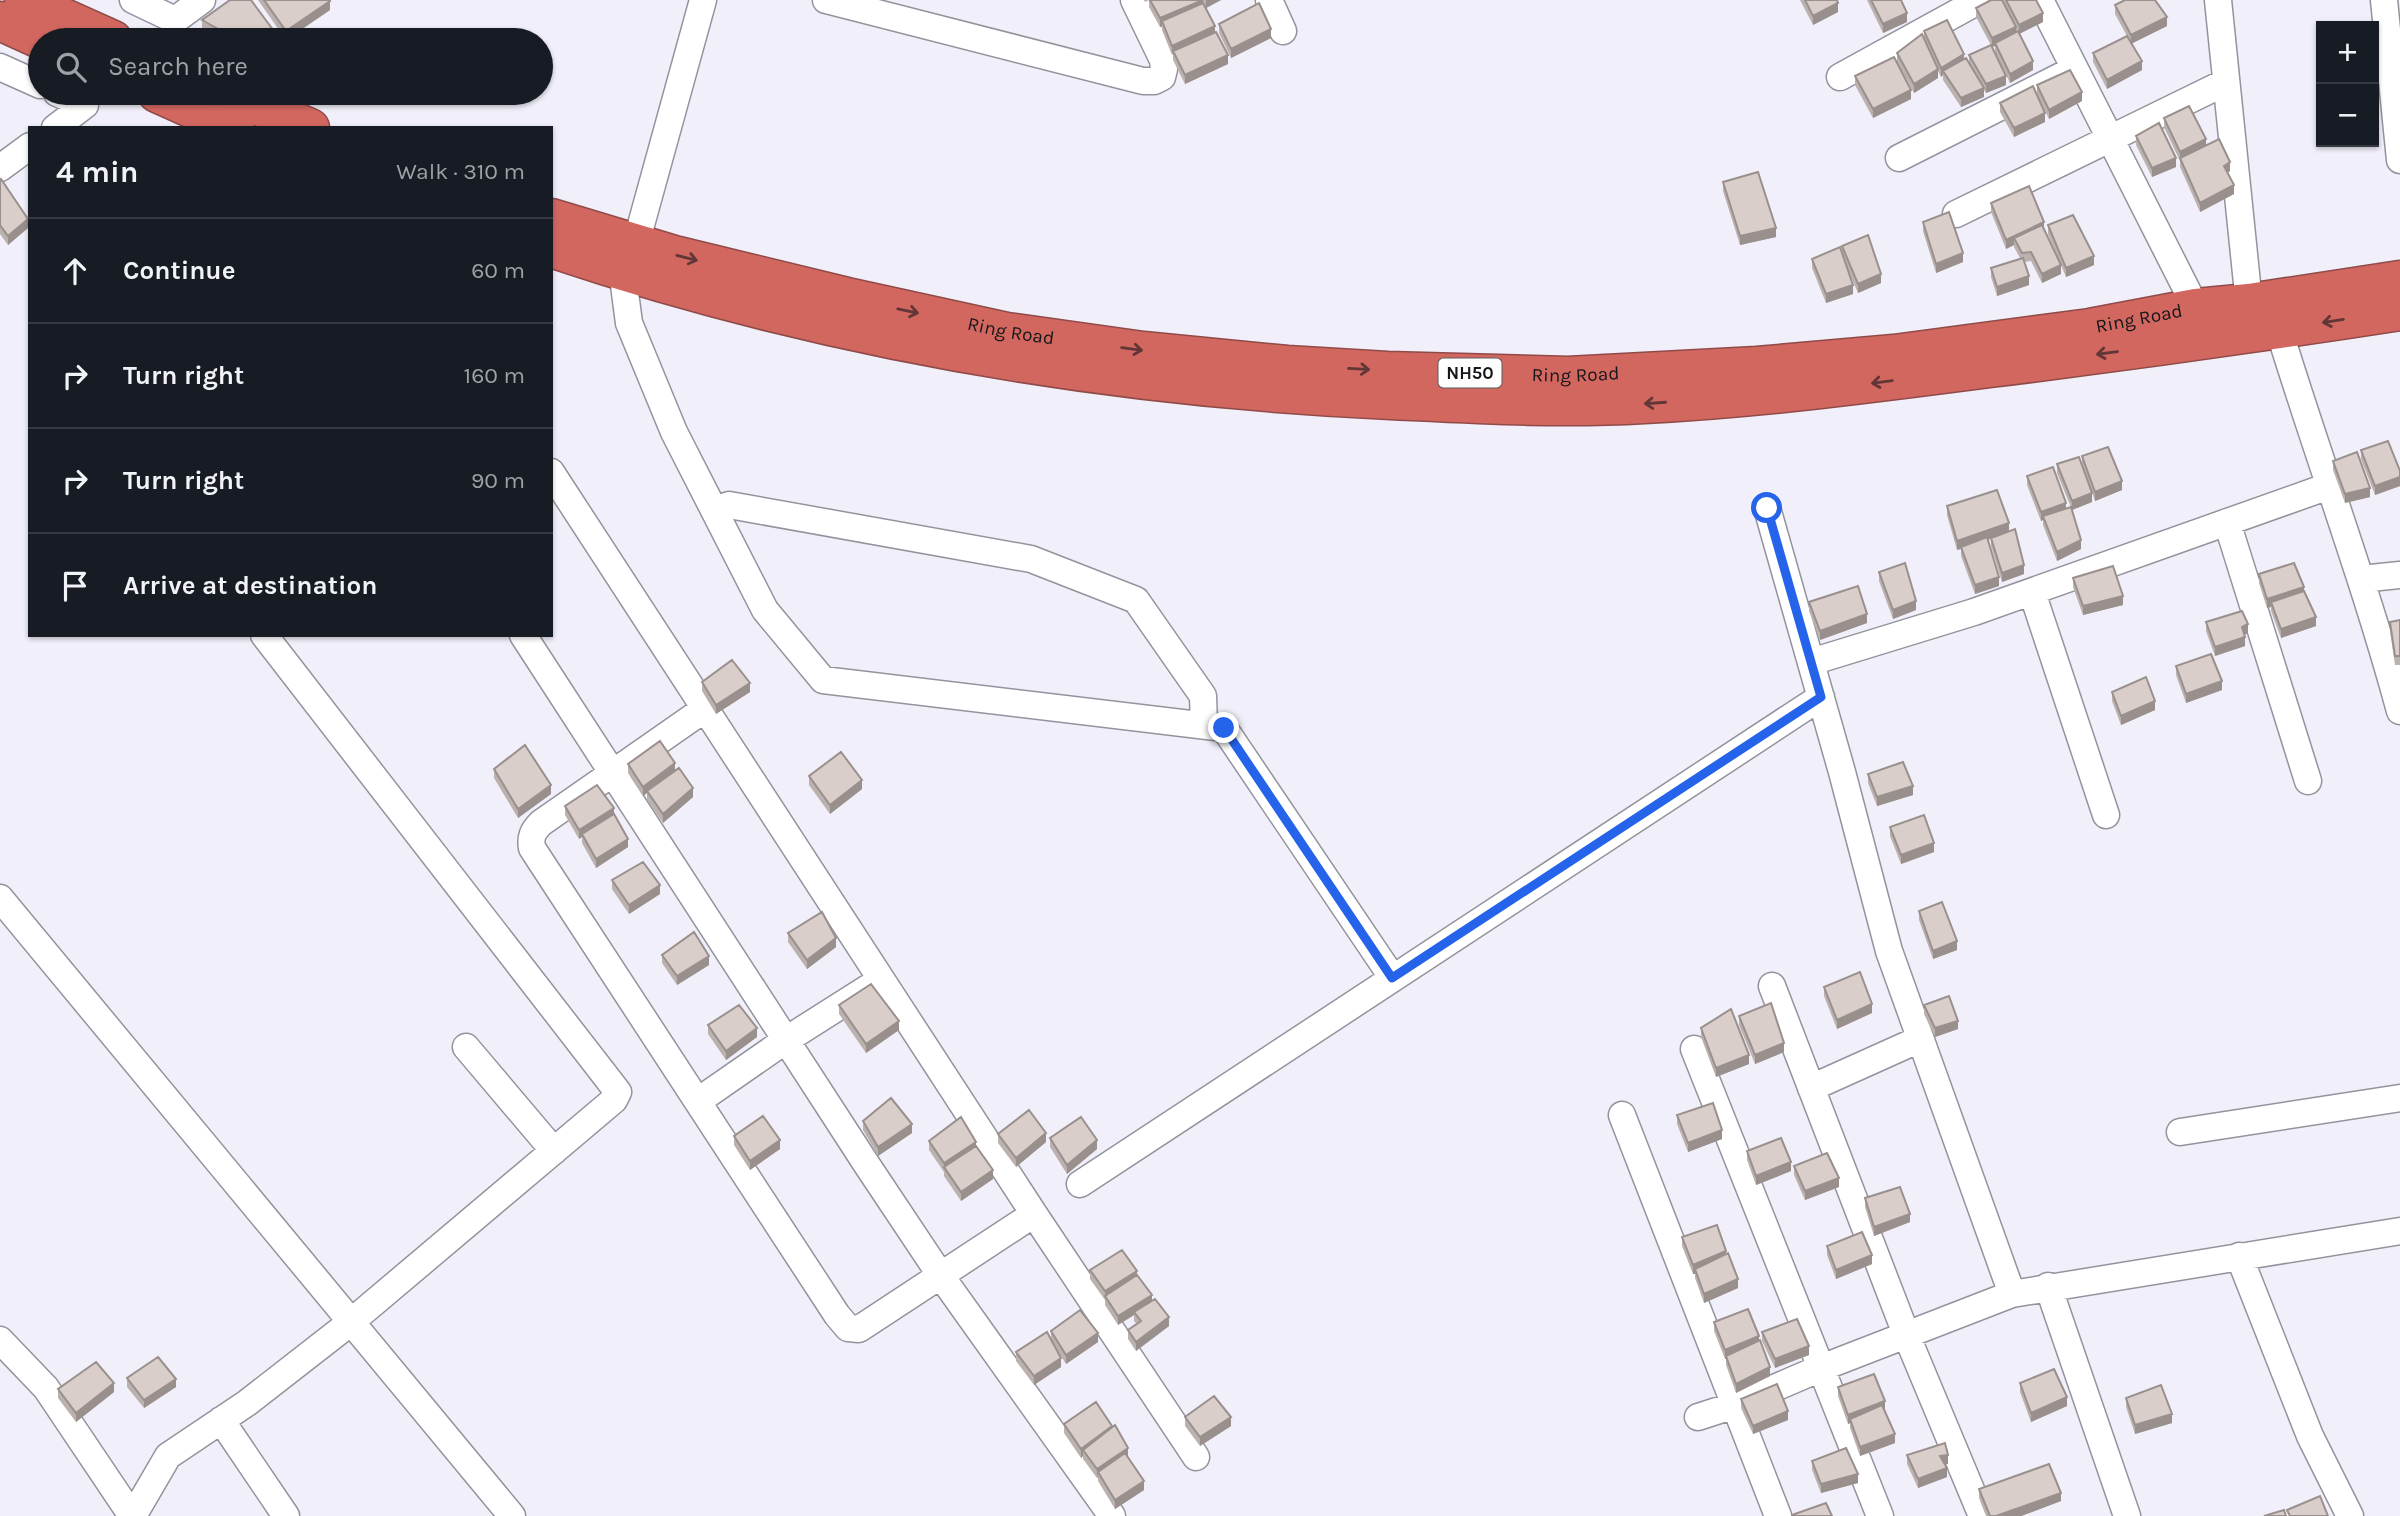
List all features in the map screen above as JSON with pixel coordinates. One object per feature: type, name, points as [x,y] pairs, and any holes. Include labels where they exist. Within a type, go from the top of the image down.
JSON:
[{"type":"highway","points":[[24,0],[86,28]]},
{"type":"highway","points":[[0,21],[28,34]]},
{"type":"highway","points":[[184,105],[231,126]]},
{"type":"highway","points":[[257,105],[305,126]]},
{"type":"highway","name":"Ring Road","points":[[553,219],[629,257],[788,316],[1045,368],[1305,396],[1491,405],[1640,404],[1799,393],[2279,330],[2400,311]]},
{"type":"highway","name":"Ring Road","points":[[553,248],[629,257],[674,255],[1007,332],[1143,351],[1287,365],[1387,371],[1568,376],[1757,366],[1920,350],[2090,328],[2196,308],[2249,303],[2400,280]]},
{"type":"street","points":[[133,0],[175,20],[202,0]]},
{"type":"street","points":[[703,0],[629,257],[629,323],[674,432],[765,610],[822,680],[1224,728],[1392,978]]},
{"type":"street","points":[[825,0],[1143,81],[1154,81],[1162,77],[1163,60],[1134,0]]},
{"type":"street","points":[[1269,0],[1283,31]]},
{"type":"street","points":[[1840,77],[1980,0]]},
{"type":"street","points":[[2218,0],[2249,303]]},
{"type":"street","points":[[2384,0],[2400,160]]},
{"type":"street","points":[[2044,1],[2075,69],[2196,308]]},
{"type":"street","points":[[0,67],[28,80]]},
{"type":"street","points":[[1899,158],[2075,69]]},
{"type":"street","points":[[1956,214],[2226,82]]},
{"type":"street","points":[[57,126],[83,105]]},
{"type":"street","points":[[0,168],[28,147]]},
{"type":"street","points":[[2279,330],[2379,635],[2400,711]]},
{"type":"street","points":[[553,475],[1034,1214],[1196,1457]]},
{"type":"street","points":[[1811,662],[1974,612],[2329,486]]},
{"type":"street","points":[[714,510],[729,505],[1031,559],[1136,600],[1203,696],[1204,725]]},
{"type":"street","points":[[1767,508],[1889,951],[2012,1294]]},
{"type":"street","points":[[2227,522],[2308,781]]},
{"type":"street","points":[[2361,579],[2400,575]]},
{"type":"street","points":[[2032,592],[2106,815]]},
{"type":"street","points":[[0,1340],[46,1388],[132,1516],[168,1456],[247,1403],[351,1322],[614,1100],[618,1092],[266,637]]},
{"type":"street","points":[[524,637],[942,1276],[1112,1516]]},
{"type":"street","points":[[1080,1184],[1821,697]]},
{"type":"street","points":[[706,708],[541,823],[530,839],[532,848],[848,1328],[859,1329],[1034,1214]]},
{"type":"street","points":[[0,898],[512,1516]]},
{"type":"street","points":[[698,1101],[881,979]]},
{"type":"street","points":[[1772,986],[1906,1334],[1982,1516]]},
{"type":"street","points":[[1811,1088],[1920,1039]]},
{"type":"street","points":[[466,1047],[554,1151]]},
{"type":"street","points":[[1694,1049],[1880,1516]]},
{"type":"street","points":[[2180,1132],[2400,1098]]},
{"type":"street","points":[[1622,1115],[1778,1516]]},
{"type":"street","points":[[1698,1417],[1735,1405],[1821,1368],[2012,1294],[2400,1231]]},
{"type":"street","points":[[2239,1256],[2310,1436],[2350,1516]]},
{"type":"street","points":[[2049,1286],[2127,1516]]},
{"type":"street","points":[[221,1420],[286,1516]]},
{"type":"building","points":[[230,0],[251,0],[272,28],[216,28],[202,20]]},
{"type":"building","points":[[264,0],[330,1],[290,28],[284,28]]},
{"type":"building","points":[[1150,0],[1203,0],[1160,18]]},
{"type":"building","points":[[1805,0],[1837,0],[1838,3],[1813,16]]},
{"type":"building","points":[[1871,0],[1901,0],[1907,13],[1883,24]]},
{"type":"building","points":[[1991,0],[2002,0],[2016,27],[1992,38],[1976,8]]},
{"type":"building","points":[[2006,0],[2036,0],[2043,13],[2019,25]]},
{"type":"building","points":[[2125,0],[2155,0],[2167,17],[2131,35],[2115,5]]},
{"type":"building","points":[[1203,3],[1215,26],[1172,46],[1162,21]]},
{"type":"building","points":[[1259,3],[1271,29],[1231,49],[1219,24]]},
{"type":"building","points":[[1947,20],[1964,54],[1941,68],[1924,31]]},
{"type":"building","points":[[2018,31],[2033,61],[2010,74],[1995,43]]},
{"type":"building","points":[[1216,32],[1228,55],[1185,75],[1173,51]]},
{"type":"building","points":[[1922,34],[1938,69],[1914,84],[1897,53]]},
{"type":"building","points":[[2127,36],[2142,61],[2107,80],[2093,53]]},
{"type":"building","points":[[1991,45],[2006,76],[1986,84],[1969,55]]},
{"type":"building","points":[[1894,57],[1911,90],[1873,109],[1855,76]]},
{"type":"building","points":[[1966,58],[1984,88],[1961,98],[1943,71]]},
{"type":"building","points":[[2070,70],[2082,92],[2049,110],[2037,85]]},
{"type":"building","points":[[2033,86],[2045,113],[2014,128],[2000,103]]},
{"type":"building","points":[[2189,106],[2206,139],[2180,152],[2164,118]]},
{"type":"building","points":[[2159,123],[2176,158],[2152,168],[2136,136]]},
{"type":"building","points":[[2219,139],[2230,162],[2224,166],[2234,185],[2200,203],[2180,158]]},
{"type":"building","points":[[1758,172],[1776,228],[1740,236],[1723,182]]},
{"type":"building","points":[[1,179],[28,219],[8,236],[0,225]]},
{"type":"building","points":[[2029,186],[2044,222],[2006,240],[1991,203]]},
{"type":"building","points":[[1949,212],[1963,253],[1936,264],[1923,222]]},
{"type":"building","points":[[2073,215],[2094,256],[2066,268],[2048,225]]},
{"type":"building","points":[[2042,225],[2061,265],[2042,274],[2031,252],[2022,253],[2014,238]]},
{"type":"building","points":[[1868,235],[1881,274],[1858,284],[1842,246]]},
{"type":"building","points":[[1840,247],[1853,285],[1826,294],[1812,259]]},
{"type":"building","points":[[2023,258],[2029,276],[1997,287],[1991,268]]},
{"type":"building","points":[[2388,441],[2400,477],[2375,486],[2361,450]]},
{"type":"building","points":[[2108,447],[2122,481],[2095,492],[2082,456]]},
{"type":"building","points":[[2357,452],[2370,488],[2345,494],[2333,461]]},
{"type":"building","points":[[2079,457],[2092,493],[2072,501],[2057,464]]},
{"type":"building","points":[[2053,467],[2066,503],[2041,512],[2027,476]]},
{"type":"building","points":[[1997,490],[2009,523],[1957,541],[1947,506]]},
{"type":"building","points":[[2071,507],[2081,540],[2057,552],[2043,516]]},
{"type":"building","points":[[2015,529],[2024,565],[2002,573],[1991,538]]},
{"type":"building","points":[[1987,537],[1999,577],[1975,585],[1961,547]]},
{"type":"building","points":[[1905,563],[1916,601],[1893,610],[1879,572]]},
{"type":"building","points":[[2294,563],[2304,587],[2267,599],[2259,574]]},
{"type":"building","points":[[2113,566],[2123,596],[2083,606],[2073,578]]},
{"type":"building","points":[[1858,586],[1867,614],[1820,631],[1809,602]]},
{"type":"building","points":[[2304,591],[2316,617],[2281,629],[2271,602]]},
{"type":"building","points":[[2242,611],[2248,624],[2242,627],[2245,637],[2215,647],[2206,622]]},
{"type":"building","points":[[2400,620],[2400,656],[2395,656],[2390,622]]},
{"type":"building","points":[[2211,654],[2222,681],[2186,694],[2176,666]]},
{"type":"building","points":[[732,660],[750,683],[716,705],[702,682]]},
{"type":"building","points":[[2146,677],[2155,701],[2121,716],[2112,692]]},
{"type":"building","points":[[660,741],[675,763],[643,787],[628,764]]},
{"type":"building","points":[[525,745],[551,785],[518,809],[494,769]]},
{"type":"building","points":[[841,752],[862,780],[830,805],[809,776]]},
{"type":"building","points":[[1903,762],[1913,786],[1877,797],[1868,774]]},
{"type":"building","points":[[679,768],[693,788],[663,814],[647,791]]},
{"type":"building","points":[[597,785],[614,808],[579,830],[565,806]]},
{"type":"building","points":[[614,814],[628,839],[596,859],[582,834]]},
{"type":"building","points":[[1924,815],[1934,843],[1901,855],[1890,827]]},
{"type":"building","points":[[643,862],[660,885],[629,905],[612,880]]},
{"type":"building","points":[[1942,902],[1957,941],[1933,951],[1919,911]]},
{"type":"building","points":[[822,912],[836,938],[807,960],[788,933]]},
{"type":"building","points":[[694,932],[709,956],[677,976],[662,955]]},
{"type":"building","points":[[1860,972],[1872,1004],[1837,1020],[1824,987]]},
{"type":"building","points":[[871,984],[899,1021],[866,1044],[839,1005]]},
{"type":"building","points":[[1949,996],[1958,1021],[1935,1028],[1924,1005]]},
{"type":"building","points":[[1771,1003],[1784,1043],[1755,1055],[1739,1016]]},
{"type":"building","points":[[739,1005],[757,1028],[726,1051],[708,1025]]},
{"type":"building","points":[[1731,1009],[1749,1055],[1716,1068],[1701,1028]]},
{"type":"building","points":[[891,1098],[912,1124],[878,1147],[863,1121]]},
{"type":"building","points":[[1713,1103],[1722,1130],[1688,1143],[1677,1115]]},
{"type":"building","points":[[1029,1110],[1046,1133],[1016,1158],[998,1134]]},
{"type":"building","points":[[763,1116],[780,1140],[750,1161],[734,1136]]},
{"type":"building","points":[[961,1117],[976,1142],[944,1163],[929,1141]]},
{"type":"building","points":[[1081,1117],[1097,1140],[1067,1165],[1050,1138]]},
{"type":"building","points":[[1781,1138],[1791,1162],[1756,1176],[1747,1151]]},
{"type":"building","points":[[976,1146],[993,1170],[961,1192],[944,1167]]},
{"type":"building","points":[[1827,1153],[1839,1178],[1805,1191],[1794,1166]]},
{"type":"building","points":[[1900,1187],[1910,1214],[1874,1227],[1865,1198]]},
{"type":"building","points":[[1717,1225],[1726,1251],[1693,1265],[1682,1237]]},
{"type":"building","points":[[1862,1232],[1872,1255],[1836,1270],[1827,1246]]},
{"type":"building","points":[[1122,1250],[1137,1271],[1105,1291],[1090,1270]]},
{"type":"building","points":[[1728,1253],[1738,1279],[1704,1294],[1695,1269]]},
{"type":"building","points":[[1137,1275],[1152,1295],[1118,1316],[1105,1296]]},
{"type":"building","points":[[1155,1299],[1169,1317],[1136,1342],[1128,1330],[1141,1321],[1134,1312]]},
{"type":"building","points":[[1748,1309],[1759,1336],[1725,1350],[1714,1322]]},
{"type":"building","points":[[1080,1310],[1098,1333],[1066,1355],[1051,1331]]},
{"type":"building","points":[[1797,1319],[1809,1346],[1775,1359],[1762,1332]]},
{"type":"building","points":[[1047,1332],[1061,1358],[1034,1376],[1016,1352]]},
{"type":"building","points":[[1760,1340],[1770,1367],[1736,1384],[1726,1356]]},
{"type":"building","points":[[158,1357],[176,1379],[144,1400],[127,1378]]},
{"type":"building","points":[[96,1362],[114,1383],[76,1413],[58,1389]]},
{"type":"building","points":[[2054,1369],[2067,1397],[2031,1413],[2020,1383]]},
{"type":"building","points":[[1874,1374],[1885,1401],[1848,1415],[1838,1387]]},
{"type":"building","points":[[1777,1384],[1788,1411],[1753,1426],[1741,1399]]},
{"type":"building","points":[[2161,1385],[2172,1414],[2135,1425],[2126,1398]]},
{"type":"building","points":[[1214,1396],[1231,1417],[1200,1437],[1185,1417]]},
{"type":"building","points":[[1096,1402],[1112,1426],[1081,1449],[1064,1424]]},
{"type":"building","points":[[1882,1405],[1895,1434],[1860,1447],[1850,1419]]},
{"type":"building","points":[[1115,1425],[1128,1448],[1097,1469],[1083,1450]]},
{"type":"building","points":[[1945,1443],[1948,1455],[1940,1456],[1947,1468],[1918,1479],[1907,1455]]},
{"type":"building","points":[[1846,1448],[1858,1474],[1821,1484],[1812,1461]]},
{"type":"building","points":[[1125,1453],[1144,1481],[1115,1500],[1098,1472]]},
{"type":"building","points":[[2049,1464],[2061,1493],[1990,1516],[1979,1489]]},
{"type":"building","points":[[2320,1496],[2328,1516],[2290,1516],[2287,1510]]},
{"type":"building","points":[[1826,1503],[1832,1516],[1792,1516],[1792,1515]]},
{"type":"building","points":[[2284,1510],[2286,1516],[2264,1516]]},
{"type":"route","points":[[1224,728],[1392,978],[1821,697],[1767,508]]}]
